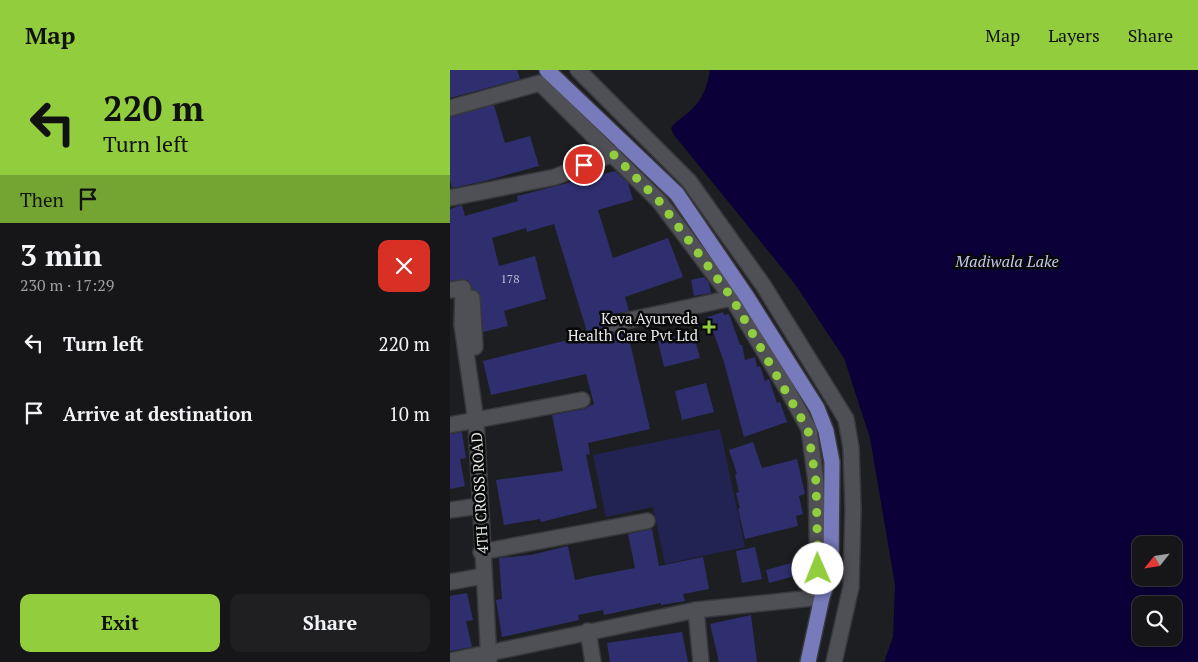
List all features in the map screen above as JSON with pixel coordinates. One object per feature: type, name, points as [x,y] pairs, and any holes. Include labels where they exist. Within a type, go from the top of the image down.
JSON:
[{"type":"main road","points":[[547,70],[677,194],[747,297],[817,408],[826,431],[832,471],[831,572],[822,597],[808,662]]},
{"type":"street","points":[[578,70],[689,181],[763,286],[846,419],[851,448],[853,501],[851,587],[834,662]]},
{"type":"street","points":[[450,108],[540,83],[659,201],[732,298],[808,430],[816,482],[818,569],[822,597],[696,610],[588,631],[488,657],[450,660]]},
{"type":"street","points":[[450,198],[555,177],[613,154]]},
{"type":"street","name":"4TH CROSS ROAD","points":[[450,290],[463,288],[456,326],[469,364],[476,421],[481,552],[488,657]]},
{"type":"street","points":[[469,364],[475,356],[472,294]]},
{"type":"street","points":[[612,324],[732,298]]},
{"type":"street","points":[[450,425],[582,400]]},
{"type":"street","points":[[450,510],[479,506]]},
{"type":"street","points":[[481,552],[647,521]]},
{"type":"street","points":[[450,582],[483,576]]},
{"type":"street","points":[[696,610],[702,662]]},
{"type":"street","points":[[588,631],[593,662]]},
{"type":"shaded area","points":[[720,429],[745,547],[665,564],[653,507],[606,517],[593,455]]},
{"type":"water","name":"Madiwala Lake","points":[[710,70],[1198,70],[1198,662],[884,662],[893,637],[895,585],[870,438],[844,358],[795,284],[674,135],[671,128],[699,101],[706,86]]},
{"type":"building","points":[[450,70],[517,70],[520,79],[450,98]]},
{"type":"building","points":[[494,105],[505,143],[530,136],[539,166],[452,188],[450,180],[450,117]]},
{"type":"building","points":[[615,171],[628,183],[633,200],[598,210],[613,258],[668,238],[683,277],[625,297],[629,311],[609,315],[602,322],[602,326],[608,333],[627,330],[650,429],[588,443],[590,454],[586,455],[597,508],[541,522],[540,519],[504,525],[496,480],[563,471],[552,415],[584,409],[594,404],[586,374],[491,395],[483,361],[588,335],[554,224],[527,232],[526,228],[492,238],[499,266],[535,256],[546,299],[504,311],[508,326],[483,332],[480,293],[472,289],[468,280],[450,281],[450,209],[462,205],[465,216],[518,201],[517,196]]},
{"type":"building","points":[[704,277],[709,283],[711,293],[694,296],[691,280]]},
{"type":"building","points":[[723,312],[724,315],[729,314],[740,345],[742,345],[745,360],[755,357],[757,367],[760,366],[765,381],[769,379],[777,403],[780,402],[787,422],[744,437],[724,362],[708,317]]},
{"type":"building","points":[[693,332],[700,358],[664,367],[658,341]]},
{"type":"building","points":[[706,383],[714,412],[682,420],[675,391]]},
{"type":"building","points":[[462,432],[466,458],[460,459],[465,486],[450,489],[450,434]]},
{"type":"building","points":[[753,442],[762,468],[797,459],[805,494],[799,496],[803,514],[796,516],[798,526],[745,539],[736,493],[739,492],[735,475],[737,474],[729,450]]},
{"type":"building","points":[[652,529],[659,566],[703,557],[709,589],[683,594],[685,601],[661,605],[661,603],[604,615],[603,610],[578,615],[579,620],[502,637],[496,600],[502,599],[499,558],[531,555],[568,546],[575,580],[635,568],[628,534]]},
{"type":"building","points":[[755,547],[762,579],[742,583],[736,551]]},
{"type":"building","points":[[791,563],[795,576],[769,583],[766,570]]},
{"type":"building","points":[[467,593],[473,620],[466,621],[472,647],[450,651],[450,596]]},
{"type":"building","points":[[751,615],[757,662],[719,662],[710,624]]},
{"type":"building","points":[[682,632],[688,662],[610,662],[607,643]]},
{"type":"place","name":"Keva Ayurveda Health Care Pvt Ltd","points":[[709,327]]},
{"type":"route","points":[[584,165],[613,154],[659,201],[732,298],[787,390],[808,430],[816,482],[818,569]]}]
